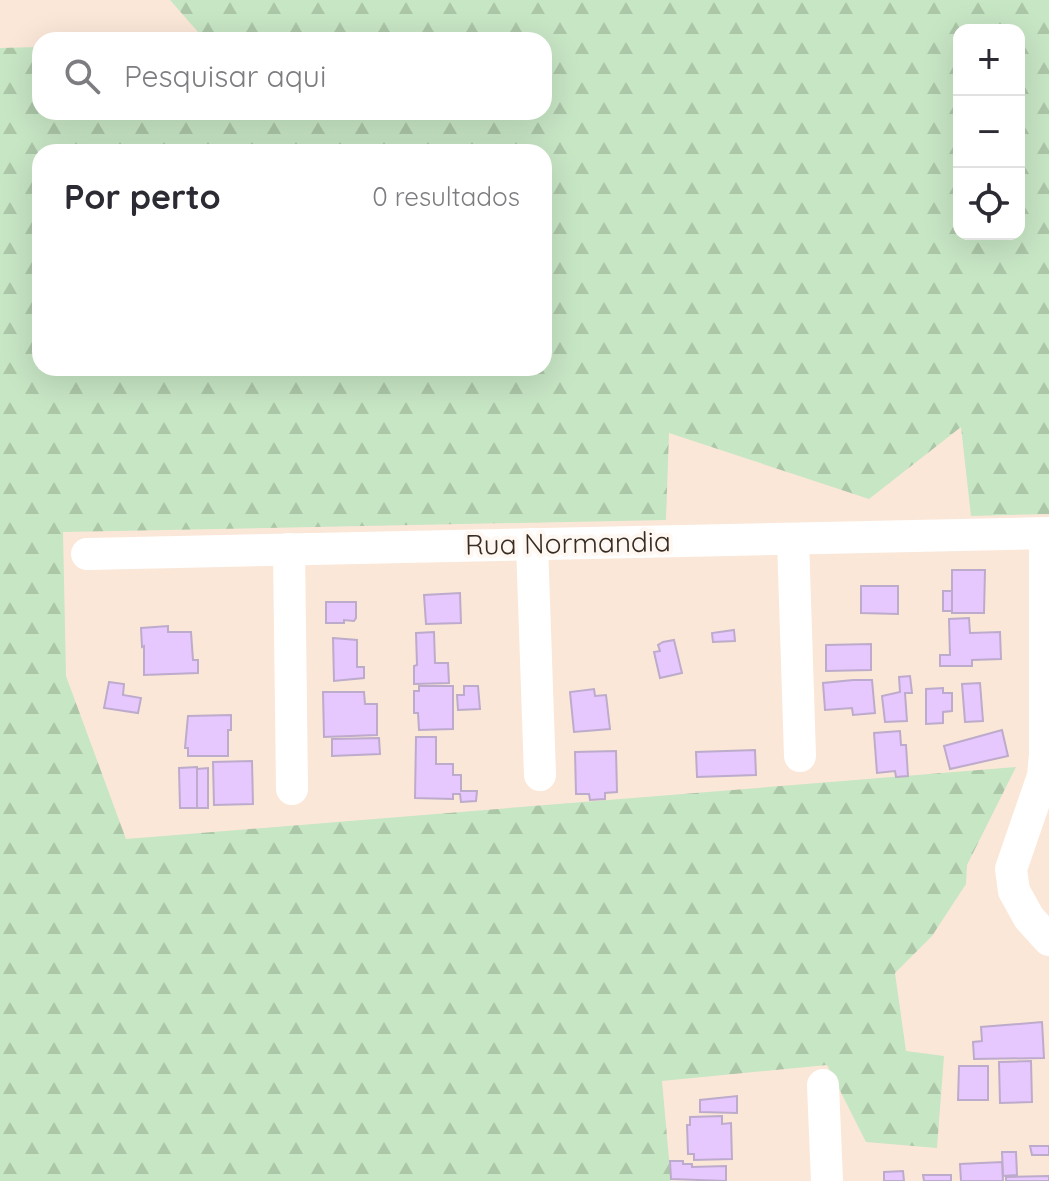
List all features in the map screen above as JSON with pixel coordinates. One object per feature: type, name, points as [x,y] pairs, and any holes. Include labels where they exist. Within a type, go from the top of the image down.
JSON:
[{"type":"street","name":"Rua Normandia","points":[[87,554],[1047,533]]},
{"type":"street","points":[[1047,533],[1043,776],[1011,869],[1014,891],[1029,918],[1049,940]]},
{"type":"street","points":[[793,539],[800,756]]},
{"type":"street","points":[[532,544],[540,775]]},
{"type":"street","points":[[289,549],[292,789]]},
{"type":"street","points":[[823,1085],[827,1181]]},
{"type":"green space","points":[[170,0],[1049,0],[1049,514],[971,516],[961,427],[869,499],[669,433],[666,520],[63,532],[66,676],[126,839],[1016,767],[967,865],[966,884],[932,936],[895,973],[906,1051],[944,1056],[937,1148],[866,1142],[827,1065],[662,1081],[671,1181],[0,1181],[0,48],[32,47],[32,120],[552,120],[552,32],[198,32]]},
{"type":"building","points":[[952,570],[985,570],[984,613],[952,613]]},
{"type":"building","points":[[861,586],[898,586],[898,614],[861,613]]},
{"type":"building","points":[[943,591],[952,591],[952,611],[943,611]]},
{"type":"building","points":[[460,593],[461,623],[426,624],[424,595]]},
{"type":"building","points":[[326,602],[356,602],[356,618],[354,621],[344,620],[344,623],[326,623]]},
{"type":"building","points":[[969,618],[970,633],[1000,632],[1001,659],[972,660],[972,666],[940,666],[940,655],[950,655],[949,619]]},
{"type":"building","points":[[168,626],[168,632],[191,632],[193,660],[198,660],[198,673],[144,675],[141,628]]},
{"type":"building","points":[[734,630],[735,641],[713,642],[712,633]]},
{"type":"building","points":[[434,632],[435,663],[448,663],[449,683],[414,684],[416,633]]},
{"type":"building","points":[[333,638],[357,640],[357,667],[364,667],[364,678],[334,681]]},
{"type":"building","points":[[674,640],[682,673],[660,678],[654,652],[660,651],[658,645],[663,642]]},
{"type":"building","points":[[871,644],[871,670],[826,671],[826,645]]},
{"type":"building","points":[[910,676],[912,693],[905,693],[907,721],[885,722],[882,696],[900,692],[899,677]]},
{"type":"building","points":[[872,680],[875,713],[853,715],[852,708],[825,710],[823,683]]},
{"type":"building","points":[[109,682],[124,684],[123,695],[141,698],[138,713],[104,708]]},
{"type":"building","points":[[980,683],[983,721],[965,722],[962,684]]},
{"type":"building","points":[[419,686],[453,686],[453,729],[419,730],[418,713],[414,713],[414,691],[419,691]]},
{"type":"building","points":[[464,686],[478,686],[480,709],[458,710],[457,695],[464,695]]},
{"type":"building","points":[[943,688],[943,693],[952,693],[952,711],[943,712],[943,723],[926,724],[926,689]]},
{"type":"building","points":[[594,689],[595,696],[606,695],[610,729],[574,732],[570,692]]},
{"type":"building","points":[[323,692],[364,692],[365,704],[377,704],[377,735],[324,737]]},
{"type":"building","points":[[231,715],[228,756],[188,756],[188,748],[185,748],[188,716]]},
{"type":"building","points":[[1002,730],[1008,756],[950,769],[944,746]]},
{"type":"building","points":[[900,731],[901,745],[906,745],[908,776],[896,777],[895,771],[877,773],[874,733]]},
{"type":"building","points":[[416,737],[436,737],[436,764],[453,764],[453,775],[461,775],[461,791],[477,791],[476,801],[461,802],[460,794],[453,794],[453,799],[415,798]]},
{"type":"building","points":[[379,738],[380,754],[332,756],[332,739]]},
{"type":"building","points":[[755,750],[756,775],[697,777],[696,752]]},
{"type":"building","points":[[616,751],[617,792],[605,793],[605,799],[590,800],[589,794],[576,794],[575,752]]},
{"type":"building","points":[[252,761],[253,804],[214,805],[213,762]]},
{"type":"building","points":[[197,767],[197,808],[180,808],[179,768]]},
{"type":"building","points":[[208,768],[208,808],[197,808],[197,769]]},
{"type":"building","points":[[1042,1022],[1044,1058],[974,1059],[973,1042],[982,1041],[981,1027]]},
{"type":"building","points":[[1031,1061],[1032,1102],[1000,1103],[999,1062]]},
{"type":"building","points":[[959,1066],[988,1066],[988,1100],[958,1100]]},
{"type":"building","points":[[737,1096],[737,1113],[700,1112],[700,1100]]},
{"type":"building","points":[[722,1116],[722,1124],[731,1123],[732,1159],[694,1160],[694,1154],[688,1154],[687,1125],[690,1125],[690,1117]]},
{"type":"building","points":[[1030,1146],[1049,1146],[1049,1155],[1032,1155]]},
{"type":"building","points":[[1002,1152],[1016,1152],[1017,1175],[1003,1176]]},
{"type":"building","points":[[670,1161],[683,1161],[683,1164],[692,1164],[692,1167],[726,1166],[726,1181],[671,1179]]},
{"type":"building","points":[[1002,1162],[1003,1181],[961,1181],[960,1164]]},
{"type":"building","points":[[903,1171],[904,1181],[884,1181],[884,1172]]},
{"type":"building","points":[[923,1175],[951,1175],[951,1181],[924,1181]]},
{"type":"building","points":[[1049,1176],[1049,1181],[1006,1181],[1006,1177]]}]
